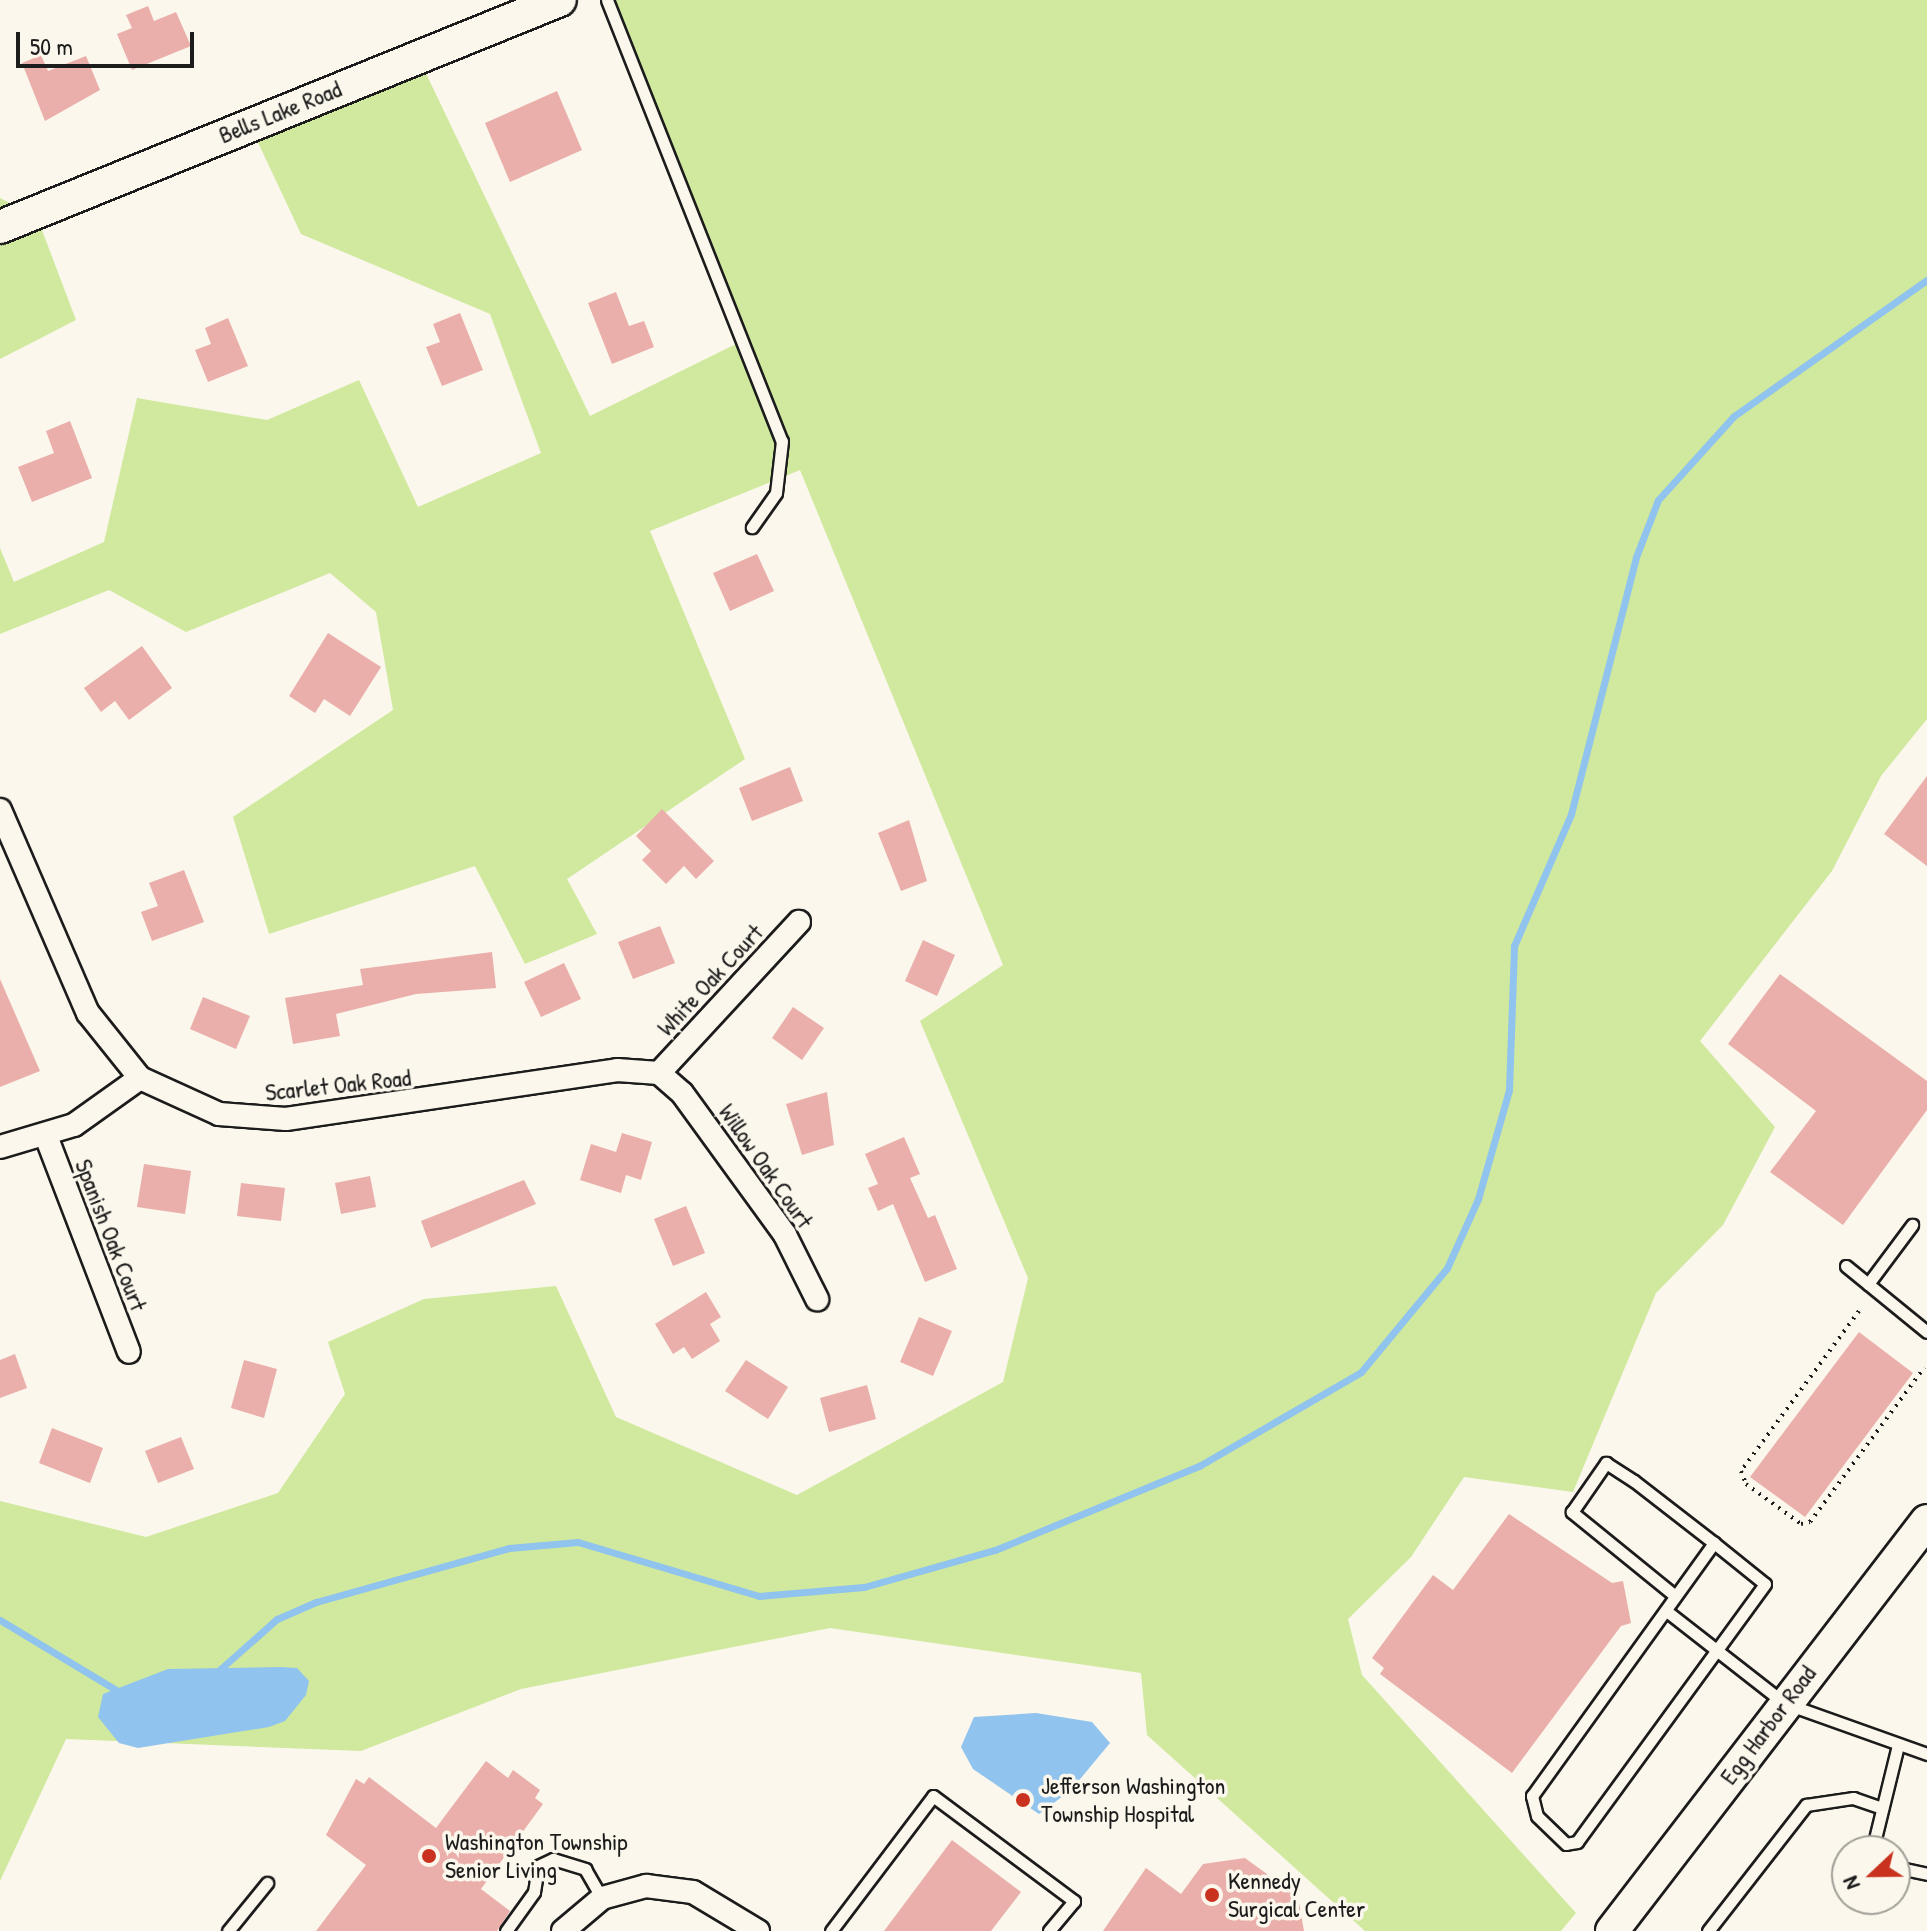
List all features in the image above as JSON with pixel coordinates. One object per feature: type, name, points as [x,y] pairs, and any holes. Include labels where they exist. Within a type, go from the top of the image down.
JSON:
[{"type":"street","name":"Bells Lake Road","points":[[0,227],[560,0]]},
{"type":"street","name":"Scarlet Oak Road","points":[[0,810],[11,866],[88,1013],[140,1078],[219,1114],[286,1119],[617,1070],[659,1073]]},
{"type":"street","name":"White Oak Court","points":[[659,1073],[799,922]]},
{"type":"street","name":"Willow Oak Court","points":[[659,1073],[682,1093],[785,1235],[817,1299]]},
{"type":"street","points":[[0,1147],[46,1136],[100,1111],[140,1078]]},
{"type":"street","name":"Spanish Oak Court","points":[[46,1136],[129,1352]]},
{"type":"street","name":"Egg Harbor Road","points":[[1612,1931],[1784,1703],[1927,1521]]},
{"type":"street","points":[[563,1931],[602,1898],[671,1887],[714,1901],[758,1931]]},
{"type":"lane","points":[[607,0],[782,441],[776,493],[752,527]]},
{"type":"lane","points":[[1868,1284],[1912,1225]]},
{"type":"lane","points":[[1846,1266],[1927,1332]]},
{"type":"lane","points":[[1674,1595],[1572,1512],[1606,1463],[1714,1543],[1765,1584],[1721,1651],[1577,1842],[1557,1840],[1537,1816],[1532,1796],[1669,1613],[1674,1595],[1714,1543]]},
{"type":"lane","points":[[1669,1613],[1784,1703],[1927,1754]]},
{"type":"lane","points":[[1876,1835],[1898,1745]]},
{"type":"lane","points":[[831,1931],[933,1796],[1074,1901],[1049,1931]]},
{"type":"lane","points":[[1708,1931],[1806,1805],[1853,1798],[1882,1808]]},
{"type":"lane","points":[[506,1931],[529,1902],[538,1866],[553,1859],[585,1869],[602,1898]]},
{"type":"lane","points":[[228,1931],[267,1883]]},
{"type":"path","points":[[1859,1311],[1741,1471],[1746,1484],[1806,1525],[1924,1368]]},
{"type":"green space","points":[[607,0],[1927,0],[1927,719],[1881,776],[1832,871],[1700,1041],[1775,1127],[1723,1225],[1656,1293],[1573,1492],[1464,1477],[1411,1557],[1348,1619],[1362,1675],[1576,1913],[1561,1931],[1365,1931],[1147,1735],[1141,1673],[830,1628],[521,1689],[361,1751],[66,1739],[0,1881],[0,1501],[146,1537],[278,1493],[345,1394],[328,1342],[424,1299],[556,1286],[616,1417],[797,1495],[1003,1382],[1028,1278],[920,1021],[1003,965],[800,470],[650,531],[745,759],[567,879],[597,934],[525,964],[475,866],[269,934],[233,817],[393,710],[376,612],[330,573],[186,632],[109,590],[0,634],[0,548],[14,582],[104,542],[137,398],[267,420],[359,380],[418,507],[541,453],[490,314],[301,234],[254,134],[420,61],[590,416],[746,339]]},
{"type":"green space","points":[[0,198],[37,217],[76,320],[0,359]]},
{"type":"water","points":[[297,1668],[309,1681],[306,1695],[285,1721],[269,1727],[138,1748],[119,1743],[98,1717],[103,1694],[168,1669]]},
{"type":"water","points":[[1036,1713],[1092,1722],[1110,1743],[1071,1790],[1039,1814],[973,1769],[961,1747],[974,1717]]},
{"type":"building","points":[[148,6],[154,21],[176,12],[191,46],[132,70],[117,34],[132,28],[126,15]]},
{"type":"building","points":[[41,55],[48,71],[86,56],[100,90],[45,121],[22,63]]},
{"type":"building","points":[[557,91],[582,150],[510,182],[485,123]]},
{"type":"building","points":[[616,292],[629,326],[644,321],[654,347],[612,364],[588,303]]},
{"type":"building","points":[[460,313],[483,370],[442,386],[426,347],[440,342],[433,324]]},
{"type":"building","points":[[228,318],[248,366],[208,382],[195,350],[211,344],[205,328]]},
{"type":"building","points":[[70,421],[92,478],[32,502],[18,467],[54,453],[46,431]]},
{"type":"building","points":[[757,554],[774,591],[730,611],[713,573]]},
{"type":"building","points":[[328,633],[381,667],[350,716],[324,699],[315,713],[289,696]]},
{"type":"building","points":[[142,646],[172,688],[129,720],[115,701],[101,712],[84,688]]},
{"type":"building","points":[[790,767],[803,801],[752,821],[739,788]]},
{"type":"building","points":[[1927,776],[1927,866],[1884,834]]},
{"type":"building","points":[[662,809],[714,861],[696,879],[684,866],[666,884],[642,860],[651,851],[636,836]]},
{"type":"building","points":[[909,820],[927,881],[901,891],[878,833]]},
{"type":"building","points":[[184,870],[204,922],[152,941],[141,912],[158,906],[149,883]]},
{"type":"building","points":[[660,926],[675,963],[633,979],[618,942]]},
{"type":"building","points":[[923,940],[955,955],[937,996],[905,981]]},
{"type":"building","points":[[492,952],[496,988],[416,994],[336,1014],[340,1036],[293,1044],[285,998],[363,985],[360,969]]},
{"type":"building","points":[[564,963],[581,999],[541,1017],[524,982]]},
{"type":"building","points":[[1780,974],[1927,1081],[1927,1110],[1843,1225],[1770,1172],[1816,1111],[1728,1044]]},
{"type":"building","points":[[0,979],[40,1071],[0,1087]]},
{"type":"building","points":[[203,997],[250,1016],[236,1049],[190,1029]]},
{"type":"building","points":[[793,1007],[824,1028],[802,1060],[772,1038]]},
{"type":"building","points":[[827,1092],[834,1145],[802,1155],[786,1104]]},
{"type":"building","points":[[622,1133],[652,1142],[641,1180],[626,1175],[621,1193],[580,1180],[591,1144],[616,1152]]},
{"type":"building","points":[[904,1137],[920,1174],[910,1178],[928,1218],[935,1215],[957,1269],[925,1282],[893,1204],[878,1211],[868,1188],[878,1184],[865,1154]]},
{"type":"building","points":[[144,1164],[191,1171],[185,1214],[137,1207]]},
{"type":"building","points":[[370,1176],[376,1207],[341,1214],[335,1183]]},
{"type":"building","points":[[524,1180],[536,1204],[431,1248],[421,1221]]},
{"type":"building","points":[[241,1183],[285,1188],[281,1221],[237,1216]]},
{"type":"building","points":[[686,1206],[705,1253],[673,1266],[654,1219]]},
{"type":"building","points":[[706,1292],[721,1317],[710,1324],[720,1341],[692,1359],[684,1347],[673,1354],[655,1324]]},
{"type":"building","points":[[919,1317],[952,1331],[933,1376],[900,1362]]},
{"type":"building","points":[[1859,1332],[1913,1373],[1805,1517],[1750,1477]]},
{"type":"building","points":[[15,1354],[27,1388],[0,1398],[0,1360]]},
{"type":"building","points":[[244,1360],[277,1369],[264,1418],[231,1408]]},
{"type":"building","points":[[746,1360],[788,1387],[768,1419],[725,1391]]},
{"type":"building","points":[[867,1385],[876,1419],[829,1432],[820,1398]]},
{"type":"building","points":[[52,1428],[103,1448],[90,1483],[39,1463]]},
{"type":"building","points":[[181,1437],[194,1469],[158,1483],[145,1451]]},
{"type":"building","points":[[1509,1514],[1612,1583],[1623,1581],[1631,1623],[1621,1626],[1512,1773],[1380,1674],[1384,1668],[1372,1658],[1433,1575],[1453,1590]]},
{"type":"building","name":"Washington Township Senior Living","points":[[486,1761],[508,1778],[513,1770],[540,1790],[535,1798],[543,1804],[481,1889],[510,1911],[497,1931],[316,1931],[366,1865],[326,1835],[356,1779],[364,1784],[369,1777],[436,1828]]},
{"type":"building","points":[[952,1840],[1021,1892],[991,1931],[884,1931]]},
{"type":"building","name":"Kennedy Surgical Center","points":[[1245,1858],[1298,1897],[1304,1931],[1103,1931],[1146,1868],[1181,1894],[1203,1864]]},
{"type":"waterway","points":[[217,1672],[277,1619],[316,1602],[509,1548],[578,1542],[759,1596],[864,1587],[995,1550],[1199,1466],[1361,1372],[1447,1268],[1478,1199],[1509,1090],[1514,946],[1571,814],[1636,557],[1658,500],[1734,416],[1927,280]]},
{"type":"waterway","points":[[0,1620],[121,1693]]},
{"type":"place","name":"Jefferson Washington Township Hospital","points":[[1023,1800]]},
{"type":"place","name":"Washington Township Senior Living","points":[[429,1856]]},
{"type":"place","name":"Kennedy Surgical Center","points":[[1212,1895]]}]
